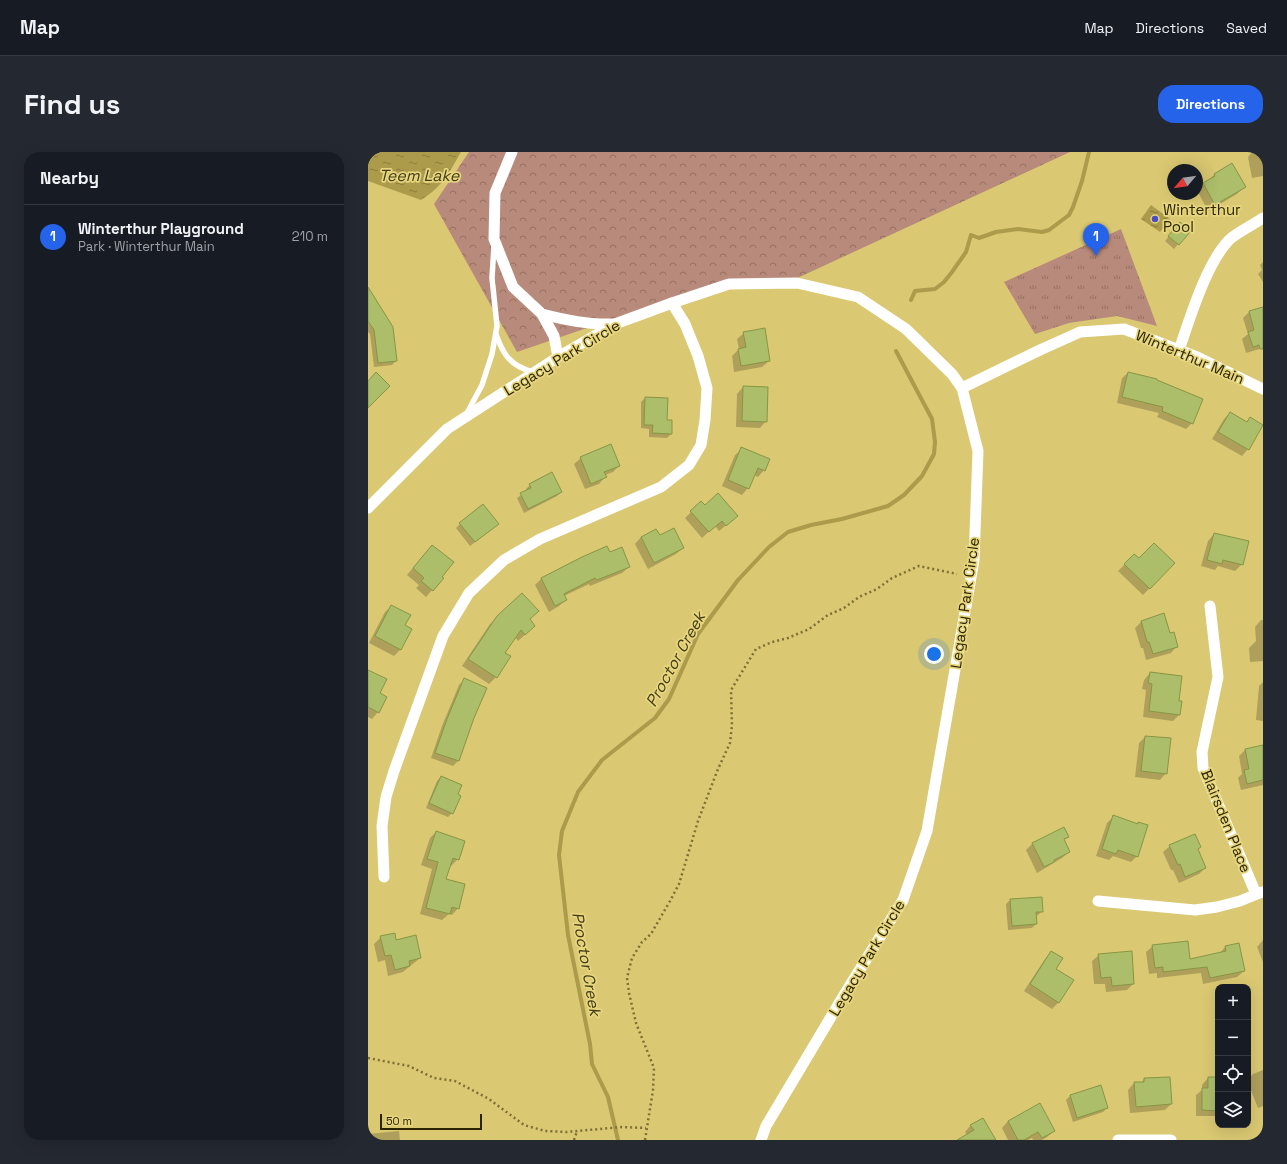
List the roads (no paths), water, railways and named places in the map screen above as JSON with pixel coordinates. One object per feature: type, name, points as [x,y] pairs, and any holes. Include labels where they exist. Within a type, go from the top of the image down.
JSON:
[{"type":"street","points":[[512,152],[495,193],[494,239],[514,287],[542,314],[554,336],[558,357]]},
{"type":"street","points":[[1179,350],[1198,298],[1216,258],[1230,240],[1263,218]]},
{"type":"street","name":"Legacy Park Circle","points":[[368,508],[448,429],[558,357],[615,324],[729,284],[797,283],[858,297],[906,329],[952,374],[962,388],[978,451],[974,560],[927,831],[903,900],[844,995],[770,1120],[761,1140]]},
{"type":"street","points":[[384,877],[382,826],[386,797],[394,770],[443,636],[469,593],[504,560],[540,539],[661,487],[689,465],[701,445],[705,420],[706,388],[698,356],[686,324],[672,303]]},
{"type":"street","points":[[542,314],[571,322],[600,325],[615,324]]},
{"type":"street","name":"Winterthur Main","points":[[962,388],[1080,332],[1124,328],[1179,350],[1263,389]]},
{"type":"street","name":"Blairsden Place","points":[[1210,606],[1218,677],[1202,752],[1203,768],[1260,893]]},
{"type":"street","points":[[1098,901],[1195,910],[1240,902],[1260,893]]},
{"type":"street","points":[[1118,1140],[1171,1140]]},
{"type":"lane","points":[[464,418],[482,385],[492,354],[496,333],[497,326],[492,278],[494,239]]},
{"type":"lane","points":[[496,333],[500,346],[511,361],[515,365],[535,372]]},
{"type":"water","name":"Teem Lake","points":[[368,152],[461,152],[440,185],[421,200],[368,181]]},
{"type":"water","name":"Winterthur Pool","points":[[1151,205],[1170,219],[1160,232],[1141,219]]},
{"type":"waterway","name":"Proctor Creek","points":[[911,300],[915,291],[935,289],[944,282],[966,252],[971,235],[979,238],[996,232],[1018,229],[1042,232],[1049,230],[1069,215],[1082,181],[1089,152]]},
{"type":"waterway","name":"Proctor Creek","points":[[618,1140],[608,1097],[592,1064],[590,1044],[568,935],[559,855],[562,831],[578,792],[602,760],[655,718],[669,699],[698,634],[738,580],[769,547],[788,532],[888,506],[904,495],[922,476],[934,454],[935,442],[932,419],[896,351]]},
{"type":"place","name":"Winterthur Pool","points":[[1155,219]]},
{"type":"place","name":"Winterthur Playground","points":[[1096,256]]}]
